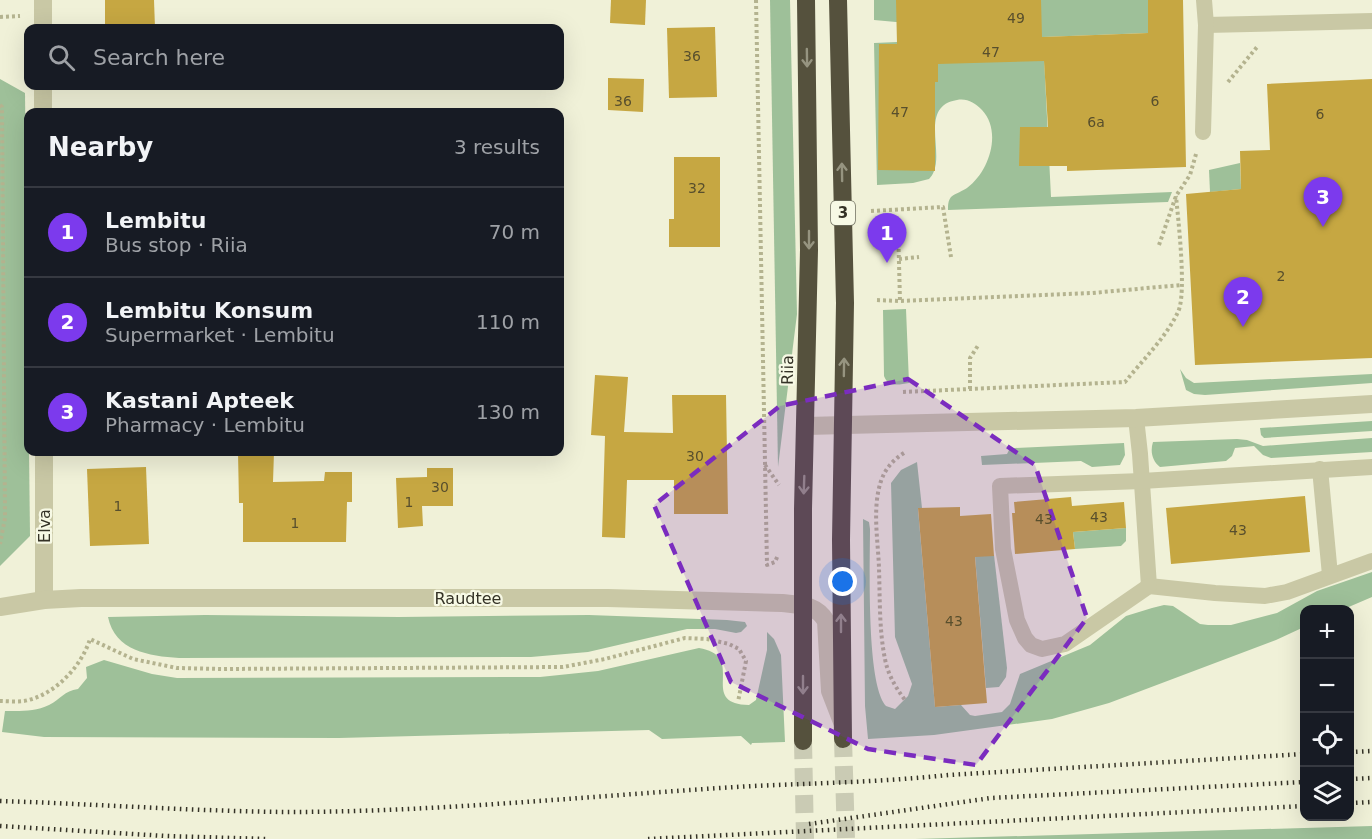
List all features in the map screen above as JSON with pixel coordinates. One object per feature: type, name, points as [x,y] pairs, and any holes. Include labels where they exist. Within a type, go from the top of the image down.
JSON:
[{"type":"highway","name":"Riia","points":[[803,741],[809,227],[806,0]]},
{"type":"highway","name":"3","points":[[838,0],[845,303],[841,540],[843,731]]},
{"type":"street","points":[[43,0],[43,24]]},
{"type":"street","points":[[43,90],[43,108]]},
{"type":"street","points":[[806,426],[1136,418],[1372,404]]},
{"type":"street","name":"Elva","points":[[44,456],[44,600]]},
{"type":"street","name":"Raudtee","points":[[0,608],[44,600],[81,598],[608,598],[782,603],[811,606],[821,613],[826,621],[830,691],[843,731]]},
{"type":"lane","points":[[1203,132],[1206,25],[1204,0]]},
{"type":"lane","points":[[1206,25],[1372,21]]},
{"type":"lane","points":[[1136,418],[1149,586]]},
{"type":"lane","points":[[1372,467],[1142,481],[1000,486],[1003,549],[1017,620],[1025,638],[1031,645],[1042,649],[1065,644],[1149,586],[1265,596],[1287,592],[1372,561]]},
{"type":"lane","points":[[1320,470],[1330,575]]},
{"type":"path","points":[[756,0],[767,565]]},
{"type":"path","points":[[0,105],[2,107],[5,518],[0,544]]},
{"type":"path","points":[[903,392],[1125,382],[1180,310],[1181,285],[1176,196]]},
{"type":"path","points":[[871,211],[943,207],[951,257]]},
{"type":"path","points":[[874,225],[898,225],[900,301]]},
{"type":"path","points":[[899,258],[919,257]]},
{"type":"path","points":[[877,300],[1092,293],[1181,285]]},
{"type":"path","points":[[970,389],[970,358],[979,344]]},
{"type":"path","points":[[904,453],[884,473],[880,483],[877,511],[885,660],[896,687],[905,700]]},
{"type":"path","points":[[765,465],[778,483],[780,492]]},
{"type":"path","points":[[0,701],[24,701],[53,690],[72,670],[87,649],[90,639],[133,659],[177,669],[222,669],[563,667],[605,660],[685,638],[707,639],[739,649],[746,661],[738,702]]},
{"type":"highlighted area","points":[[908,379],[1035,465],[1087,618],[976,765],[868,749],[731,682],[654,505],[780,406]]},
{"type":"green space","points":[[770,0],[790,0],[797,314],[778,467]]},
{"type":"green space","points":[[874,0],[970,0],[951,21],[896,22],[874,20]]},
{"type":"green space","points":[[1041,0],[1148,0],[1148,33],[1043,37],[1051,197],[1172,192],[1168,202],[948,210],[951,197],[967,188],[982,172],[991,150],[992,139],[988,119],[977,105],[964,100],[946,104],[939,111],[935,130],[936,162],[934,172],[929,179],[913,183],[877,185],[874,43],[990,38]]},
{"type":"green space","points":[[0,79],[25,93],[24,456],[29,456],[30,536],[0,566]]},
{"type":"green space","points":[[1240,163],[1241,189],[1210,192],[1209,170]]},
{"type":"green space","points":[[906,309],[909,383],[894,384],[888,382],[884,376],[883,310]]},
{"type":"green space","points":[[1180,369],[1186,378],[1194,383],[1372,374],[1372,383],[1205,395],[1194,394],[1186,390]]},
{"type":"green space","points":[[1372,421],[1372,431],[1264,438],[1260,428]]},
{"type":"green space","points":[[1372,438],[1372,452],[1271,458],[1263,455],[1254,446],[1235,448],[1232,456],[1226,461],[1160,467],[1153,459],[1152,452],[1153,442],[1237,439],[1263,446]]},
{"type":"green space","points":[[1124,443],[1125,455],[1120,465],[1092,467],[1081,461],[982,465],[981,456],[1007,454],[1009,450],[1015,448]]},
{"type":"green space","points":[[917,462],[922,508],[918,509],[935,707],[961,705],[970,715],[975,716],[1002,712],[1010,704],[1020,674],[1090,645],[1126,616],[1152,608],[1164,605],[1173,606],[1200,624],[1231,625],[1277,613],[1317,591],[1372,572],[1372,597],[1353,605],[1300,605],[1300,629],[1109,703],[1052,719],[934,735],[868,739],[865,706],[863,519],[869,522],[870,529],[870,622],[875,674],[886,706],[895,709],[908,696],[912,684],[895,637],[891,483],[901,470]]},
{"type":"green space","points":[[1126,528],[1126,541],[1121,546],[1075,549],[1073,532]]},
{"type":"green space","points":[[994,555],[1007,668],[1006,677],[999,687],[986,688],[975,556]]},
{"type":"green space","points":[[205,615],[399,617],[589,615],[727,620],[745,622],[747,626],[741,632],[736,633],[715,629],[687,629],[588,652],[531,657],[179,658],[156,656],[135,650],[118,637],[108,617]]},
{"type":"green space","points":[[767,632],[774,639],[781,655],[785,742],[752,743],[751,745],[741,736],[662,739],[649,730],[339,738],[44,737],[2,732],[5,711],[33,710],[49,705],[66,693],[78,689],[87,678],[86,667],[104,660],[152,674],[177,678],[540,677],[598,671],[699,648],[713,653],[720,660],[726,697],[734,703],[749,705],[756,700],[767,650]]},
{"type":"green space","points":[[1372,826],[1372,839],[915,839]]},
{"type":"building","points":[[105,0],[154,0],[155,24],[105,24]]},
{"type":"building","points":[[611,0],[646,0],[645,25],[610,23]]},
{"type":"building","points":[[896,0],[1041,0],[1042,37],[1148,33],[1148,0],[1183,0],[1186,167],[1067,171],[1067,166],[1019,166],[1020,127],[1048,127],[1044,61],[938,64],[938,82],[935,82],[935,171],[878,170],[879,44],[897,44]]},
{"type":"building","points":[[715,27],[717,97],[669,98],[667,28]]},
{"type":"building","points":[[608,78],[644,79],[643,112],[608,110]]},
{"type":"building","points":[[1372,79],[1372,358],[1195,365],[1186,194],[1241,189],[1240,151],[1270,150],[1267,84]]},
{"type":"building","points":[[674,157],[720,157],[720,247],[669,247],[669,219],[674,219]]},
{"type":"building","points":[[595,375],[628,377],[624,432],[673,433],[672,395],[726,395],[728,514],[674,514],[674,480],[627,480],[625,538],[602,537],[605,436],[591,435]]},
{"type":"building","points":[[238,456],[274,456],[273,482],[324,481],[325,472],[352,472],[352,502],[347,502],[346,542],[243,542],[243,503],[239,503]]},
{"type":"building","points":[[146,467],[149,544],[90,546],[87,469]]},
{"type":"building","points":[[427,468],[453,468],[453,506],[422,506],[423,526],[398,528],[396,478],[427,477]]},
{"type":"building","points":[[1305,496],[1310,552],[1171,564],[1166,508]]},
{"type":"building","points":[[1071,497],[1072,506],[1124,502],[1126,528],[1073,532],[1075,549],[1015,554],[1012,513],[1015,513],[1014,502]]},
{"type":"building","points":[[960,507],[960,516],[991,514],[994,556],[975,557],[987,703],[935,707],[918,508]]},
{"type":"tunnel","points":[[843,739],[846,839]]},
{"type":"tunnel","points":[[803,741],[805,839]]},
{"type":"railway","points":[[1354,752],[1372,751]]},
{"type":"railway","points":[[0,801],[286,812],[403,809],[1300,754]]},
{"type":"railway","points":[[1354,779],[1372,778]]},
{"type":"railway","points":[[809,824],[991,798],[1300,782]]},
{"type":"railway","points":[[1354,803],[1372,802]]},
{"type":"railway","points":[[648,839],[1300,806]]},
{"type":"railway","points":[[0,826],[166,836],[267,839]]},
{"type":"place","name":"Kastani Apteek","points":[[1323,227]]},
{"type":"place","name":"Lembitu","points":[[887,263]]},
{"type":"place","name":"Lembitu Konsum","points":[[1243,327]]}]
